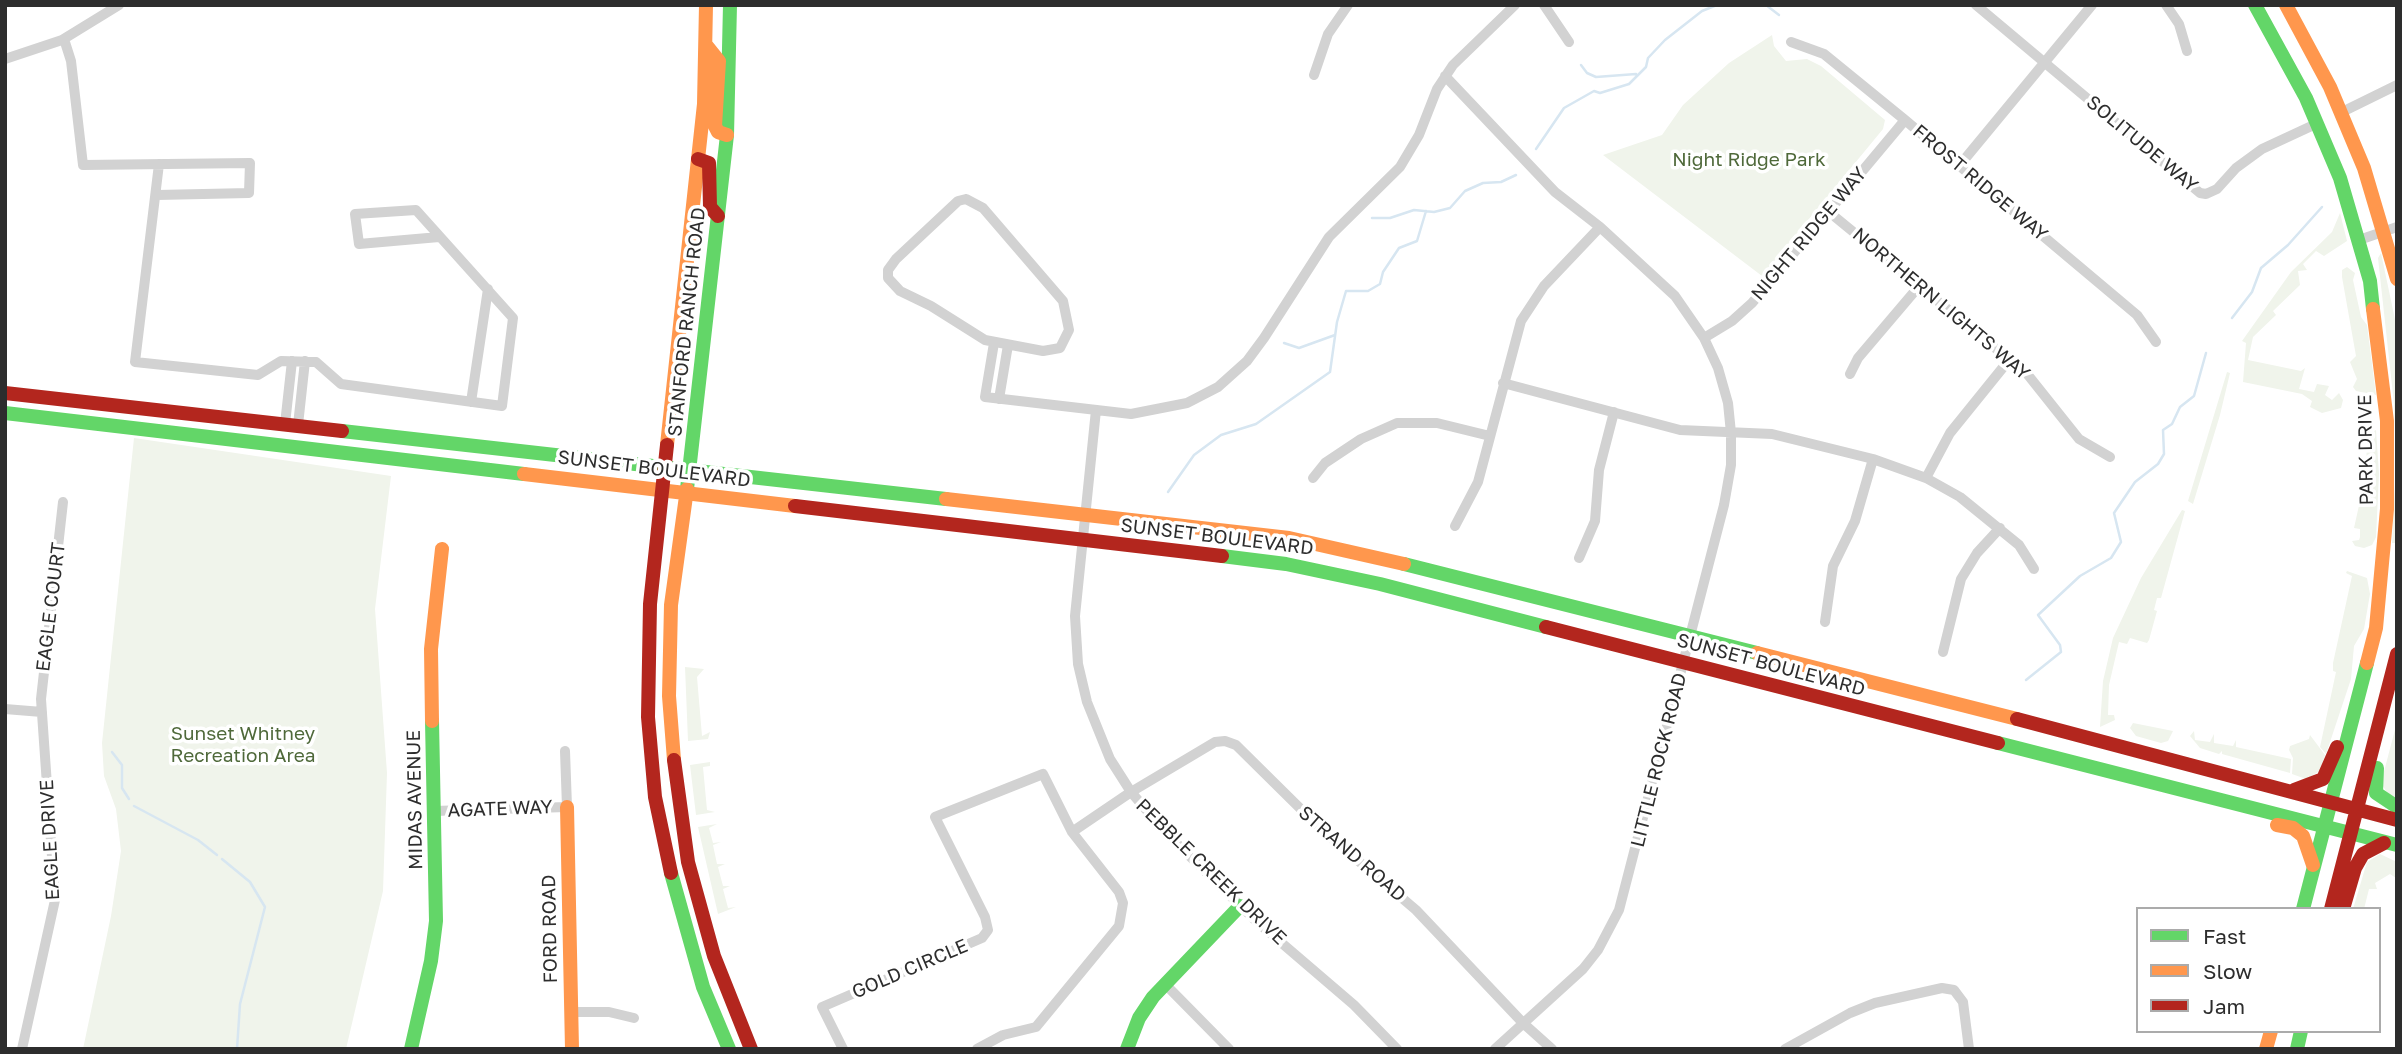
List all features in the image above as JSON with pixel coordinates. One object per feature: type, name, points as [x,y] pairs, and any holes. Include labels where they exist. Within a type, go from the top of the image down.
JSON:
[{"type":"main road","name":"STANFORD RANCH ROAD","points":[[706,5],[707,46],[698,159],[676,340],[667,467],[649,617],[648,717],[655,797],[668,867],[685,933],[729,1049]]},
{"type":"main road","name":"STANFORD RANCH ROAD","points":[[730,5],[731,53],[727,135],[669,632],[672,754],[681,824],[697,900],[722,979],[751,1049]]},
{"type":"main road","name":"PARK DRIVE","points":[[2255,5],[2318,123],[2340,178],[2359,240],[2370,281],[2380,351],[2388,458],[2382,581],[2376,628],[2304,907]]},
{"type":"main road","points":[[2286,5],[2342,112],[2390,230],[2397,279]]},
{"type":"main road","points":[[707,46],[719,61],[715,126],[718,132],[727,135]]},
{"type":"main road","points":[[698,159],[709,163],[710,207],[718,216]]},
{"type":"main road","name":"SUNSET BOULEVARD","points":[[5,393],[1253,533],[1338,547],[1989,711],[2397,820]]},
{"type":"main road","name":"SUNSET BOULEVARD","points":[[5,413],[1238,557],[1332,572],[2390,844]]},
{"type":"main road","name":"MIDAS AVENUE","points":[[411,1049],[434,942],[431,649],[442,549]]},
{"type":"main road","points":[[2332,907],[2386,705],[2397,654]]},
{"type":"main road","points":[[2386,705],[2389,716],[2374,779],[2375,789],[2388,803],[2397,807]]},
{"type":"main road","points":[[648,717],[672,754],[663,769],[655,797]]},
{"type":"main road","points":[[2290,791],[2323,779],[2339,741],[2351,730]]},
{"type":"main road","points":[[2223,801],[2232,812],[2293,828],[2301,833],[2307,842],[2314,868]]},
{"type":"main road","name":"FORD ROAD","points":[[567,807],[572,1049]]},
{"type":"main road","points":[[2344,907],[2355,868],[2363,854],[2390,844]]},
{"type":"main road","points":[[1128,1049],[1139,1018],[1165,984],[1240,906]]},
{"type":"main road","points":[[2268,1041],[2282,1049]]},
{"type":"street","points":[[5,59],[64,38],[120,5]]},
{"type":"street","points":[[1314,75],[1328,34],[1349,5]]},
{"type":"street","points":[[995,343],[985,397],[1131,414],[1164,410],[1203,396],[1233,376],[1264,338],[1322,246],[1400,167],[1419,135],[1445,76],[1515,5]]},
{"type":"street","points":[[1544,5],[1569,42]]},
{"type":"street","name":"SOLITUDE WAY","points":[[1976,5],[2200,193],[2206,194],[2217,189],[2236,168],[2262,149],[2318,123]]},
{"type":"street","points":[[1959,166],[2092,5]]},
{"type":"street","points":[[2166,5],[2179,24],[2187,51]]},
{"type":"street","points":[[64,38],[71,61],[81,162],[87,166],[250,163],[249,192],[157,195]]},
{"type":"street","name":"FROST RIDGE WAY","points":[[1791,41],[1824,54],[1905,120],[2137,314],[2156,342]]},
{"type":"street","name":"LITTLE ROCK ROAD","points":[[1445,76],[1555,192],[1662,281],[1690,314],[1718,368],[1728,403],[1731,433],[1731,465],[1724,505],[1616,917],[1591,960],[1495,1049]]},
{"type":"street","points":[[2342,112],[2397,85]]},
{"type":"street","name":"NIGHT RIDGE WAY","points":[[1704,338],[1732,321],[1752,303],[1905,120]]},
{"type":"street","points":[[159,164],[135,362],[258,375],[275,363],[305,361],[321,363],[341,384],[502,406],[513,318],[416,210],[355,214],[359,244],[439,237]]},
{"type":"street","points":[[966,199],[983,208],[1058,293],[1066,308],[1068,336],[1059,348],[1048,352],[1008,345],[974,335],[931,306],[900,290],[888,278],[890,264],[958,201],[966,199]]},
{"type":"street","name":"NORTHERN LIGHTS WAY","points":[[1829,212],[2034,382],[2079,439],[2110,457]]},
{"type":"street","points":[[1455,526],[1478,482],[1516,335],[1529,307],[1544,286],[1600,228]]},
{"type":"street","points":[[2359,240],[2390,230]]},
{"type":"street","points":[[1850,374],[1858,358],[1920,285]]},
{"type":"street","points":[[471,402],[488,289]]},
{"type":"street","points":[[999,399],[1008,345]]},
{"type":"street","points":[[1926,478],[1950,433],[2009,360]]},
{"type":"street","points":[[292,361],[292,424]]},
{"type":"street","points":[[292,424],[305,361]]},
{"type":"street","points":[[989,373],[1003,375]]},
{"type":"street","points":[[1503,383],[1689,432],[1772,434],[1873,459],[1926,478],[1960,497],[2019,545],[2034,569]]},
{"type":"street","name":"PEBBLE CREEK DRIVE","points":[[1096,410],[1075,616],[1080,676],[1093,723],[1130,792],[1167,834],[1240,906],[1337,990],[1396,1049]]},
{"type":"street","points":[[1579,558],[1595,521],[1599,470],[1614,412]]},
{"type":"street","points":[[1312,478],[1325,463],[1361,439],[1397,424],[1437,424],[1490,436]]},
{"type":"street","points":[[1825,622],[1833,566],[1855,521],[1873,459]]},
{"type":"street","name":"EAGLE COURT","points":[[42,712],[42,688],[63,502]]},
{"type":"street","points":[[1943,652],[1961,579],[1977,553],[2000,528]]},
{"type":"street","points":[[5,709],[42,712]]},
{"type":"street","name":"EAGLE DRIVE","points":[[22,1049],[55,900],[42,712]]},
{"type":"street","name":"STRAND ROAD","points":[[1130,792],[1215,742],[1225,741],[1236,745],[1321,830],[1424,918],[1523,1023],[1552,1049]]},
{"type":"street","points":[[565,751],[567,807]]},
{"type":"street","name":"GOLD CIRCLE","points":[[843,1049],[822,1007],[982,938],[988,930],[985,916],[935,817],[1042,774],[1072,832],[1119,892],[1123,903],[1119,926],[1036,1027],[1003,1035],[983,1047]]},
{"type":"street","points":[[1072,832],[1130,792]]},
{"type":"street","name":"AGATE WAY","points":[[434,811],[567,807]]},
{"type":"street","points":[[1165,984],[1230,1049]]},
{"type":"street","points":[[1785,1049],[1829,1023],[1875,1003],[1942,988],[1954,990],[1963,1002],[1969,1049]]},
{"type":"street","points":[[572,1012],[609,1012],[634,1018]]},
{"type":"green space","name":"Night Ridge Park","points":[[1772,35],[1774,46],[1786,61],[1807,59],[1821,66],[1885,120],[1883,129],[1762,276],[1603,155],[1662,135],[1683,105],[1729,63]]},
{"type":"green space","points":[[2340,213],[2347,241],[2324,256],[2316,251],[2303,264],[2307,270],[2298,271],[2300,285],[2273,311],[2276,315],[2253,337],[2248,360],[2301,371],[2305,368],[2299,389],[2314,392],[2317,384],[2329,386],[2325,395],[2332,400],[2339,393],[2343,400],[2341,408],[2322,413],[2310,407],[2312,401],[2302,394],[2243,382],[2246,343],[2242,341],[2291,272],[2332,232]]},
{"type":"green space","points":[[2381,253],[2397,329],[2397,543],[2392,543],[2396,463],[2394,404],[2378,258]]},
{"type":"green space","points":[[2347,267],[2355,273],[2353,280],[2361,317],[2367,325],[2376,395],[2356,391],[2353,387],[2357,379],[2350,362],[2356,356],[2342,277],[2342,270]]},
{"type":"green space","points":[[2227,372],[2230,373],[2220,415],[2193,504],[2188,501]]},
{"type":"green space","points":[[2376,430],[2379,474],[2376,537],[2372,545],[2364,548],[2355,546],[2352,541],[2359,540],[2360,537],[2360,529],[2354,528],[2366,474],[2367,435]]},
{"type":"green space","name":"Sunset Whitney Recreation Area","points":[[134,438],[391,476],[375,609],[387,773],[383,891],[346,1049],[83,1049],[111,916],[121,851],[116,809],[104,776],[102,743]]},
{"type":"green space","points":[[2182,510],[2185,511],[2161,598],[2157,598],[2154,610],[2157,611],[2149,640],[2147,643],[2130,638],[2127,644],[2119,642],[2109,685],[2108,715],[2114,715],[2115,720],[2100,727],[2103,681],[2113,638],[2141,578]]},
{"type":"green space","points":[[2347,571],[2367,578],[2370,594],[2364,629],[2354,646],[2351,679],[2326,754],[2320,747],[2336,672],[2333,671],[2333,663],[2352,576],[2346,573]]},
{"type":"green space","points":[[685,667],[704,669],[697,677],[702,736],[710,732],[708,739],[688,741]]},
{"type":"green space","points":[[2397,722],[2397,799],[2391,799],[2381,783]]},
{"type":"green space","points":[[2133,723],[2173,731],[2168,741],[2161,743],[2136,736],[2130,728]]},
{"type":"green space","points":[[2194,731],[2195,740],[2210,742],[2214,734],[2214,743],[2233,746],[2236,740],[2236,747],[2291,759],[2290,773],[2222,754],[2222,751],[2219,754],[2200,748],[2190,736]]},
{"type":"green space","points":[[2310,735],[2325,755],[2320,771],[2306,779],[2292,774],[2293,758],[2289,750],[2290,746],[2309,739]]},
{"type":"green space","points":[[710,762],[710,766],[703,767],[707,810],[715,812],[696,815],[690,765]]},
{"type":"green space","points":[[717,824],[709,828],[713,843],[721,842],[713,845],[717,864],[725,864],[718,867],[723,886],[730,886],[723,889],[728,908],[736,907],[718,914],[698,827]]},
{"type":"green space","points":[[2380,854],[2397,862],[2396,878],[2390,874],[2375,883],[2377,889],[2369,889],[2364,907],[2354,907],[2367,862]]},
{"type":"waterway","points":[[1536,149],[1564,108],[1594,91],[1600,93],[1629,84],[1646,67],[1648,58],[1665,40],[1702,11],[1717,5]]},
{"type":"waterway","points":[[1766,5],[1779,15]]},
{"type":"waterway","points":[[1581,65],[1587,73],[1596,77],[1636,74]]},
{"type":"waterway","points":[[1372,218],[1390,218],[1414,210],[1434,212],[1450,208],[1465,191],[1483,183],[1501,182],[1516,175]]},
{"type":"waterway","points":[[2232,318],[2252,292],[2261,268],[2288,245],[2322,207]]},
{"type":"waterway","points":[[1168,492],[1194,455],[1221,435],[1256,424],[1330,372],[1337,322],[1346,291],[1368,291],[1380,284],[1383,272],[1399,248],[1417,241],[1426,211]]},
{"type":"waterway","points":[[1284,343],[1299,348],[1335,335]]},
{"type":"waterway","points":[[2026,680],[2061,652],[2060,645],[2038,615],[2080,576],[2111,558],[2121,542],[2114,513],[2135,482],[2158,464],[2164,454],[2163,430],[2172,424],[2180,407],[2194,396],[2206,353]]},
{"type":"waterway","points":[[112,752],[122,765],[122,788],[129,799]]},
{"type":"waterway","points":[[134,806],[198,840],[217,855]]},
{"type":"waterway","points":[[222,859],[250,882],[265,907],[240,1004],[237,1049]]},
{"type":"traffic: fast","points":[[687,489],[727,135],[730,5]]},
{"type":"traffic: fast","points":[[2255,5],[2306,98],[2340,178],[2370,281],[2373,309]]},
{"type":"traffic: fast","points":[[5,413],[524,474]]},
{"type":"traffic: fast","points":[[342,431],[946,499]]},
{"type":"traffic: fast","points":[[1222,556],[1286,564],[1380,584],[1546,627]]},
{"type":"traffic: fast","points":[[1404,564],[1757,653]]},
{"type":"traffic: fast","points":[[2304,907],[2367,663]]},
{"type":"traffic: fast","points":[[411,1049],[431,961],[436,921],[432,721]]},
{"type":"traffic: fast","points":[[1998,743],[2397,845]]},
{"type":"traffic: fast","points":[[2377,768],[2376,793],[2397,807]]},
{"type":"traffic: fast","points":[[671,873],[703,987],[729,1049]]},
{"type":"traffic: fast","points":[[1127,1049],[1139,1018],[1153,997],[1240,906]]},
{"type":"traffic: fast","points":[[2297,1049],[2301,1033]]},
{"type":"traffic: slow","points":[[667,445],[704,104],[706,5]]},
{"type":"traffic: slow","points":[[2286,5],[2330,87],[2364,168],[2397,279]]},
{"type":"traffic: slow","points":[[707,46],[719,61],[715,126],[718,132],[727,135]]},
{"type":"traffic: slow","points":[[2367,663],[2376,628],[2387,509],[2387,421],[2373,309]]},
{"type":"traffic: slow","points":[[524,474],[795,506]]},
{"type":"traffic: slow","points":[[674,760],[669,696],[671,605],[687,489]]},
{"type":"traffic: slow","points":[[946,499],[1289,538],[1404,564]]},
{"type":"traffic: slow","points":[[432,721],[431,649],[442,549]]},
{"type":"traffic: slow","points":[[1757,653],[2017,719]]},
{"type":"traffic: slow","points":[[567,807],[572,1049]]},
{"type":"traffic: slow","points":[[2277,825],[2293,828],[2303,836],[2313,865]]},
{"type":"traffic: slow","points":[[2266,1049],[2270,1033]]},
{"type":"traffic: jam","points":[[698,159],[709,163],[710,207],[718,216]]},
{"type":"traffic: jam","points":[[5,393],[342,431]]},
{"type":"traffic: jam","points":[[667,445],[650,604],[648,717],[655,797],[671,873]]},
{"type":"traffic: jam","points":[[795,506],[1222,556]]},
{"type":"traffic: jam","points":[[1546,627],[1998,743]]},
{"type":"traffic: jam","points":[[2332,907],[2397,654]]},
{"type":"traffic: jam","points":[[2017,719],[2397,820]]},
{"type":"traffic: jam","points":[[2294,790],[2323,779],[2337,747]]},
{"type":"traffic: jam","points":[[674,760],[688,862],[714,956],[751,1049]]},
{"type":"traffic: jam","points":[[2344,907],[2355,868],[2363,854],[2384,843]]}]
